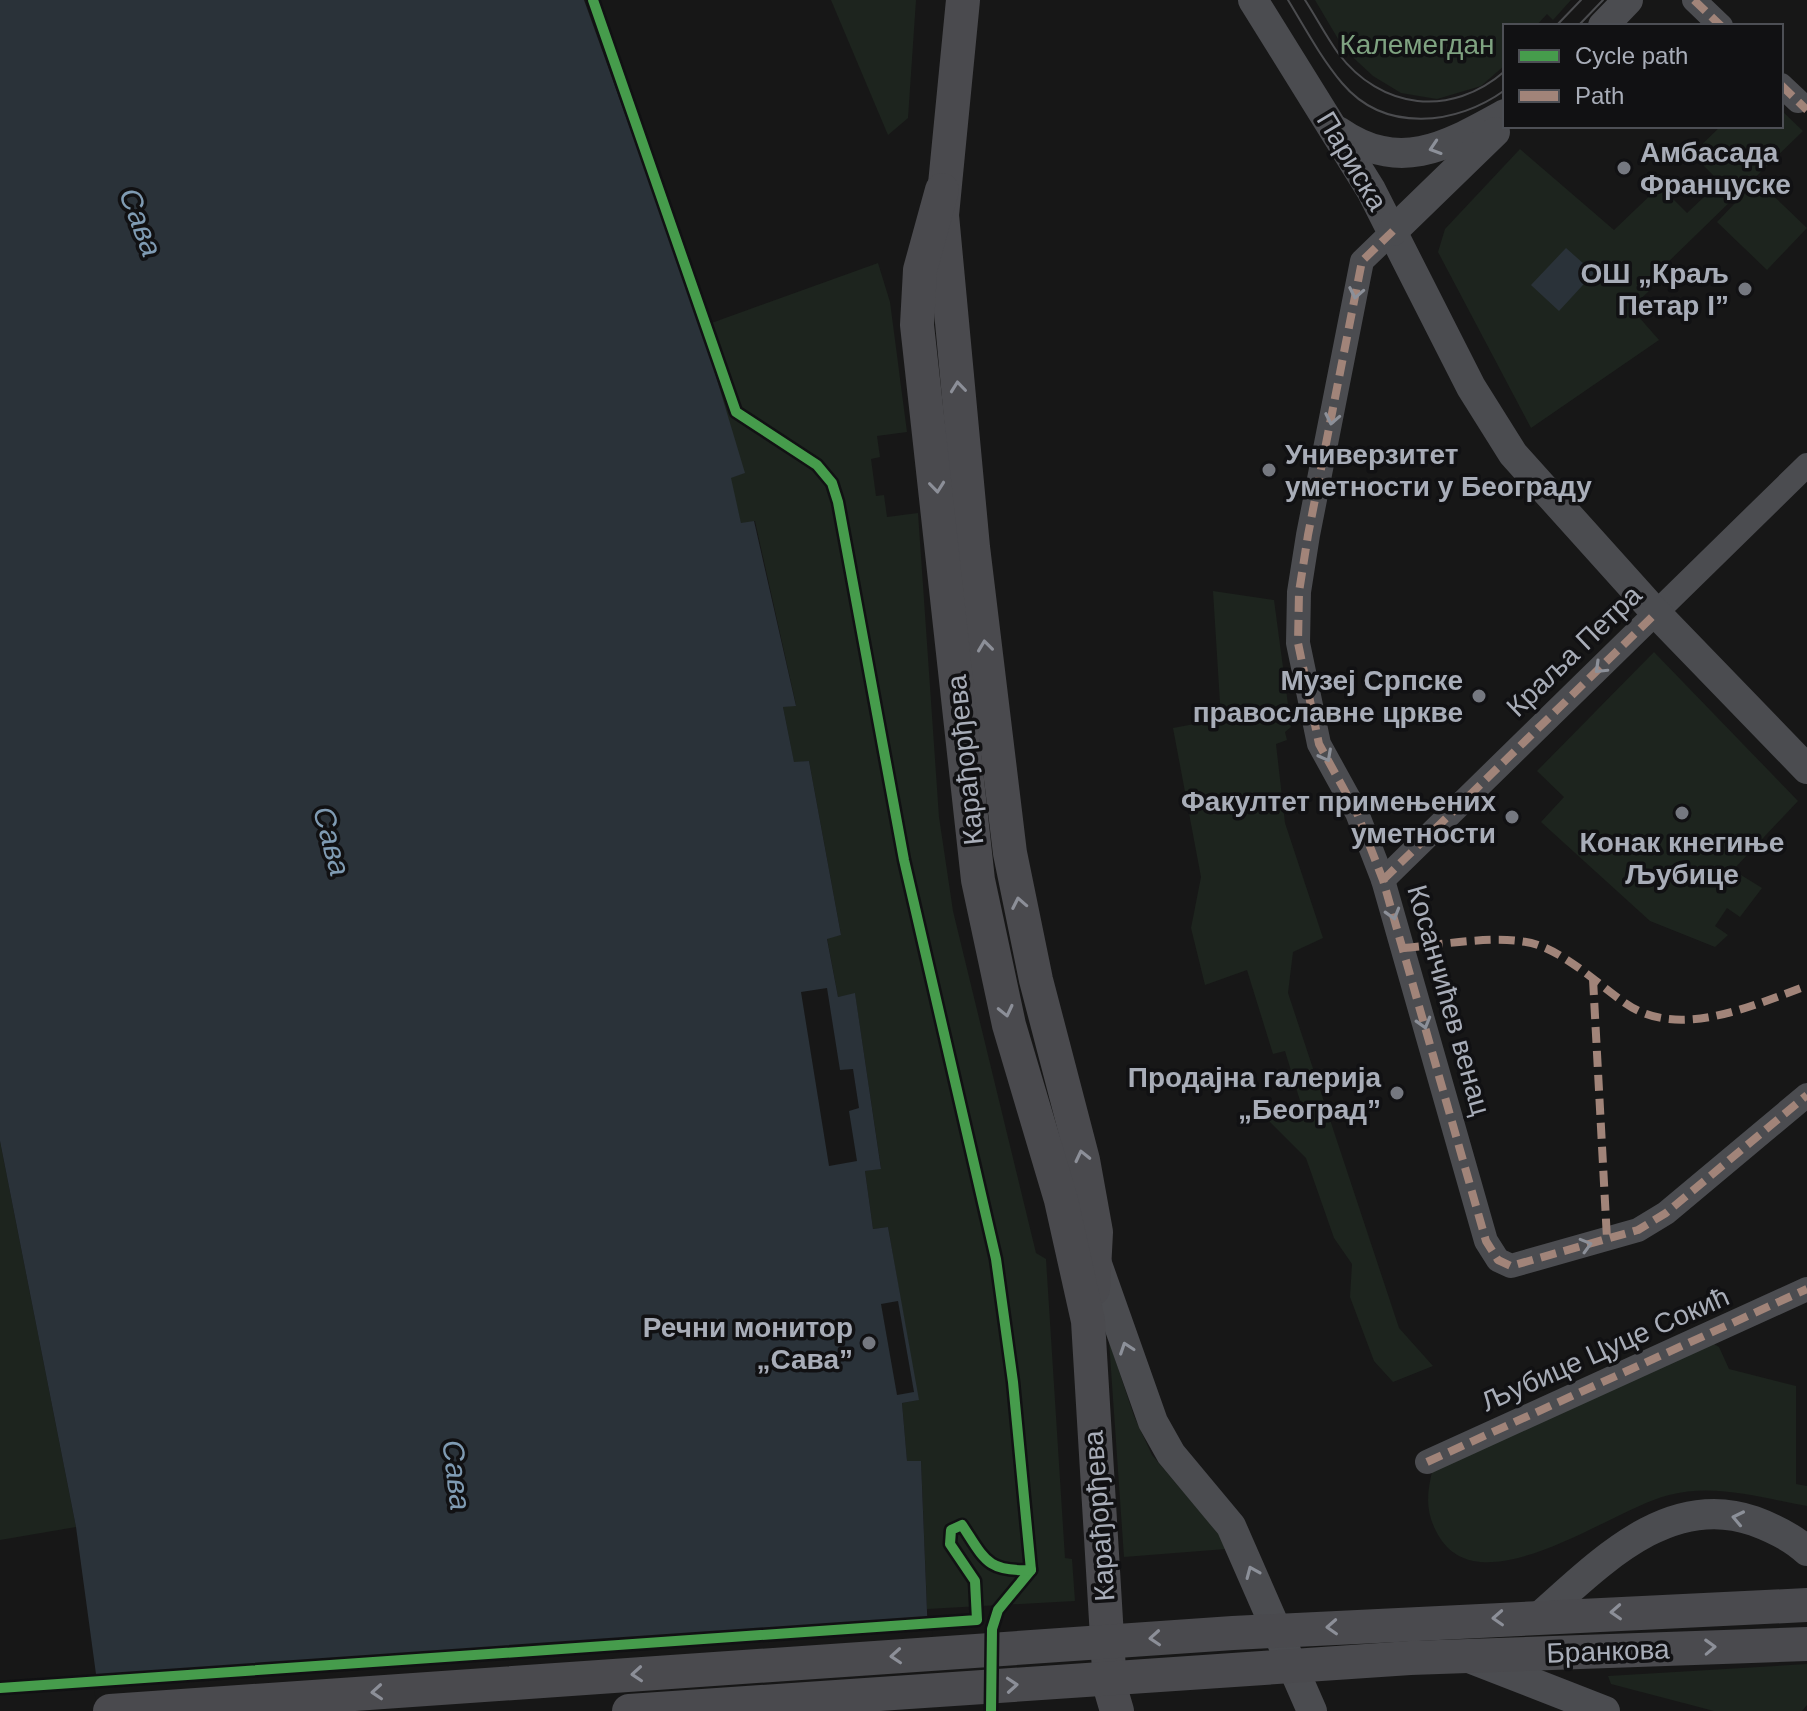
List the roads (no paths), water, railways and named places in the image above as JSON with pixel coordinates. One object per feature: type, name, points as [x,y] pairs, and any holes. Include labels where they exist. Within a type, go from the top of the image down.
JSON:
[{"type":"main road","name":"Карађорђева","points":[[963,0],[942,190],[920,270],[917,325],[973,838],[990,947],[1009,1025],[1064,1211],[1088,1321],[1109,1707]]},
{"type":"main road","name":"Карађорђева","points":[[942,190],[972,532],[1010,853],[1036,980],[1094,1214],[1096,1261],[1088,1321]]},
{"type":"main road","name":"Бранкова","points":[[110,1711],[1410,1622],[1793,1605]]},
{"type":"main road","name":"Бранкова","points":[[629,1711],[1410,1658],[1802,1644]]},
{"type":"street","name":"Париска","points":[[1253,0],[1393,231],[1503,124]]},
{"type":"street","points":[[1605,24],[1628,0]]},
{"type":"street","points":[[1694,0],[1719,24]]},
{"type":"street","points":[[1333,128],[1361,147],[1425,152],[1463,137],[1503,115]]},
{"type":"street","points":[[1393,231],[1466,377],[1513,454],[1656,613],[1807,769]]},
{"type":"street","name":"Косанчићев венац","points":[[1393,231],[1362,261],[1299,592],[1302,672],[1319,744],[1357,813],[1383,880],[1486,1241],[1504,1264],[1511,1266],[1638,1230],[1666,1213],[1807,1095]]},
{"type":"street","name":"Краља Петра","points":[[1383,880],[1807,465]]},
{"type":"street","name":"Карађорђева","points":[[1096,1261],[1153,1422],[1171,1454],[1231,1526],[1313,1706]]},
{"type":"street","name":"Љубице Цуце Сокић","points":[[1427,1462],[1807,1289]]},
{"type":"street","points":[[1541,1615],[1615,1550],[1646,1532],[1683,1518],[1707,1514],[1744,1518],[1784,1534],[1807,1551]]},
{"type":"street","points":[[1464,1656],[1605,1711]]},
{"type":"water","name":"Сава","points":[[0,0],[584,0],[700,323],[745,473],[731,478],[741,523],[754,521],[796,706],[783,707],[794,762],[809,761],[841,935],[827,939],[838,997],[855,993],[881,1169],[865,1171],[873,1229],[888,1227],[919,1400],[902,1403],[907,1461],[921,1461],[931,1711],[101,1711],[76,1527],[0,1141]]},
{"type":"water","points":[[1566,248],[1594,273],[1559,311],[1531,285]]},
{"type":"tram line","points":[[1288,0],[1342,83],[1359,99],[1379,111],[1400,117],[1444,117],[1486,102],[1503,91]]},
{"type":"tram line","points":[[1305,0],[1338,53],[1355,72],[1395,96],[1417,101],[1440,101],[1462,96],[1503,72]]},
{"type":"tram line","points":[[1558,24],[1581,0]]},
{"type":"tram line","points":[[1580,24],[1603,0]]},
{"type":"place","name":"Амбасада Француске","points":[[1624,168]]},
{"type":"place","name":"ОШ „Краљ Петар I”","points":[[1745,289]]},
{"type":"place","name":"Универзитет уметности у Београду","points":[[1269,470]]},
{"type":"place","name":"Музеј Српске православне цркве","points":[[1479,696]]},
{"type":"place","name":"Конак кнегиње Љубице","points":[[1682,813]]},
{"type":"place","name":"Факултет примењених уметности","points":[[1512,817]]},
{"type":"place","name":"Продајна галерија „Београд”","points":[[1397,1093]]},
{"type":"place","name":"Речни монитор „Сава”","points":[[869,1343]]},
{"type":"park label","name":"Калемегдан","points":[[1417,44]]}]
